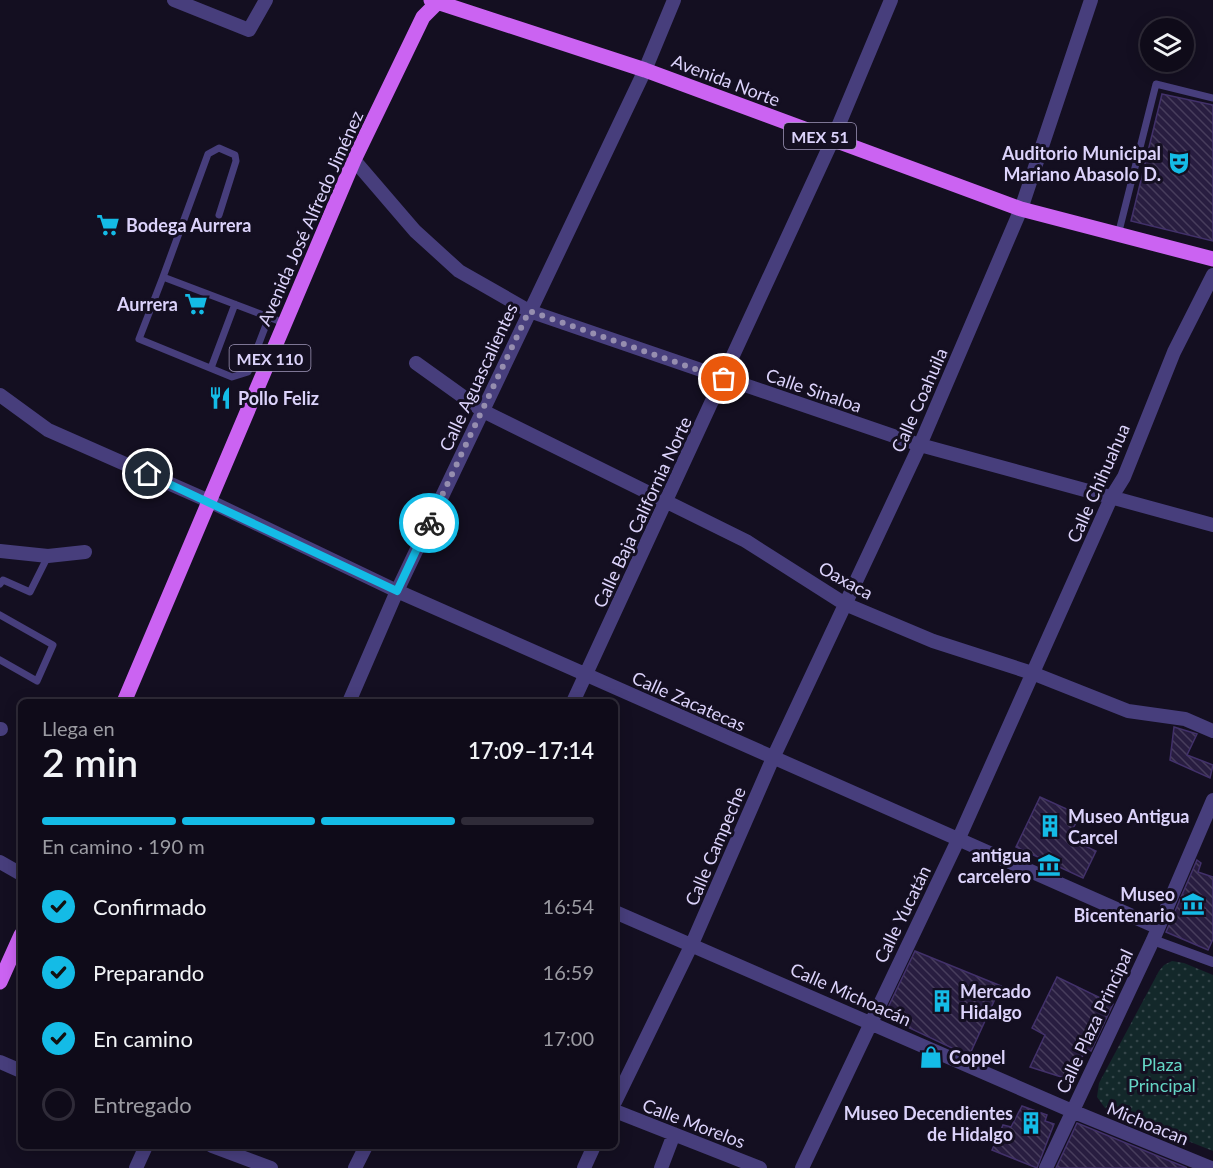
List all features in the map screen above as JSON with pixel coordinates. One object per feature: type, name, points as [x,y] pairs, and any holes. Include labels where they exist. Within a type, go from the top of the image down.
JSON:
[{"type":"main road","points":[[475,0],[480,16]]},
{"type":"main road","name":"Avenida Norte","points":[[433,1],[645,70],[1021,209],[1213,259]]},
{"type":"main road","name":"Avenida José Alfredo Jiménez","points":[[125,699],[354,160],[423,17],[433,1]]},
{"type":"main road","points":[[0,982],[18,942]]},
{"type":"street","points":[[174,0],[249,30],[266,0]]},
{"type":"street","name":"Calle Aguascalientes","points":[[350,699],[397,591],[645,70],[674,0]]},
{"type":"street","name":"Calle Baja California Norte","points":[[574,699],[832,141],[891,0]]},
{"type":"street","name":"Calle Coahuila","points":[[845,604],[920,445],[1021,209],[1091,0]]},
{"type":"street","name":"Calle Sinaloa","points":[[354,160],[415,231],[459,271],[529,311],[920,445],[1213,525]]},
{"type":"street","name":"Calle Chihuahua","points":[[1032,674],[1111,498],[1124,477],[1174,352],[1213,275]]},
{"type":"street","name":"Oaxaca","points":[[416,363],[483,411],[666,504],[746,541],[845,604],[933,641],[1032,674],[1128,711],[1185,719],[1213,731]]},
{"type":"street","name":"Calle Zacatecas","points":[[0,395],[48,430],[209,501],[397,591],[958,838],[1155,934]]},
{"type":"street","points":[[0,551],[48,556],[85,552]]},
{"type":"street","name":"Calle Campeche","points":[[618,1096],[692,944],[772,758],[845,604]]},
{"type":"street","name":"Calle Yucatán","points":[[802,1168],[958,838],[1032,674]]},
{"type":"street","points":[[1155,934],[1213,800]]},
{"type":"street","points":[[0,862],[18,872]]},
{"type":"street","name":"Calle Michoacán","points":[[618,913],[1072,1111]]},
{"type":"street","name":"Calle Plaza Principal","points":[[1046,1168],[1155,934],[1213,962]]},
{"type":"street","points":[[0,1062],[18,1070]]},
{"type":"street","name":"Michoacan","points":[[1072,1111],[1211,1168]]},
{"type":"street","name":"Calle Morelos","points":[[618,1112],[760,1168]]},
{"type":"street","points":[[661,1168],[674,1134]]},
{"type":"street","points":[[136,1168],[145,1149]]},
{"type":"street","points":[[220,1149],[271,1168]]},
{"type":"street","points":[[356,1168],[365,1149]]},
{"type":"street","points":[[584,1168],[593,1149]]},
{"type":"lane","points":[[1118,235],[1156,84],[1213,98]]},
{"type":"lane","points":[[219,215],[236,160],[235,155],[219,148],[208,154],[140,339],[232,377],[248,372],[269,317]]},
{"type":"lane","points":[[163,277],[285,323]]},
{"type":"lane","points":[[211,368],[235,304]]},
{"type":"lane","points":[[0,584],[3,580],[30,592],[48,556]]},
{"type":"lane","points":[[0,615],[53,645],[37,681],[0,660]]},
{"type":"green space","name":"Plaza Principal","points":[[1172,961],[1184,963],[1213,975],[1213,1151],[1105,1108],[1097,1097],[1099,1083],[1159,971]]},
{"type":"building","name":"Auditorio Municipal Mariano Abasolo D.","points":[[1162,94],[1213,105],[1213,241],[1131,221]]},
{"type":"building","points":[[1174,727],[1197,734],[1187,755],[1213,765],[1210,778],[1170,760]]},
{"type":"building","name":"Museo Antigua Carcel","points":[[1040,797],[1080,815],[1068,838],[1096,851],[1083,878],[1016,847]]},
{"type":"building","name":"Museo Bicentenario","points":[[1197,860],[1201,863],[1198,872],[1213,877],[1213,939],[1208,950],[1166,932]]},
{"type":"building","name":"Mercado Hidalgo","points":[[915,951],[1001,986],[969,1056],[884,1016]]},
{"type":"building","points":[[1057,977],[1113,1004],[1091,1051],[1086,1049],[1071,1080],[1030,1067],[1045,1035],[1032,1028]]},
{"type":"building","points":[[1022,1106],[1047,1115],[1045,1121],[1054,1124],[1037,1168],[992,1150],[1003,1125],[1011,1127]]},
{"type":"building","points":[[1077,1123],[1187,1168],[1056,1168]]},
{"type":"way so far","points":[[429,523],[529,311],[724,379]]},
{"type":"place","name":"Auditorio Municipal Mariano Abasolo D.","points":[[1179,163]]},
{"type":"place","name":"Bodega Aurrera","points":[[108,225]]},
{"type":"place","name":"Aurrera","points":[[196,304]]},
{"type":"place","name":"Pollo Feliz","points":[[220,398]]},
{"type":"place","name":"Museo Antigua Carcel","points":[[1050,826]]},
{"type":"place","name":"antigua carcelero","points":[[1049,865]]},
{"type":"place","name":"Museo Bicentenario","points":[[1193,904]]},
{"type":"place","name":"Mercado Hidalgo","points":[[942,1001]]},
{"type":"place","name":"Coppel","points":[[931,1057]]},
{"type":"place","name":"Museo Decendientes de Hidalgo","points":[[1031,1123]]},
{"type":"route","points":[[148,474],[397,591],[429,523]]}]
